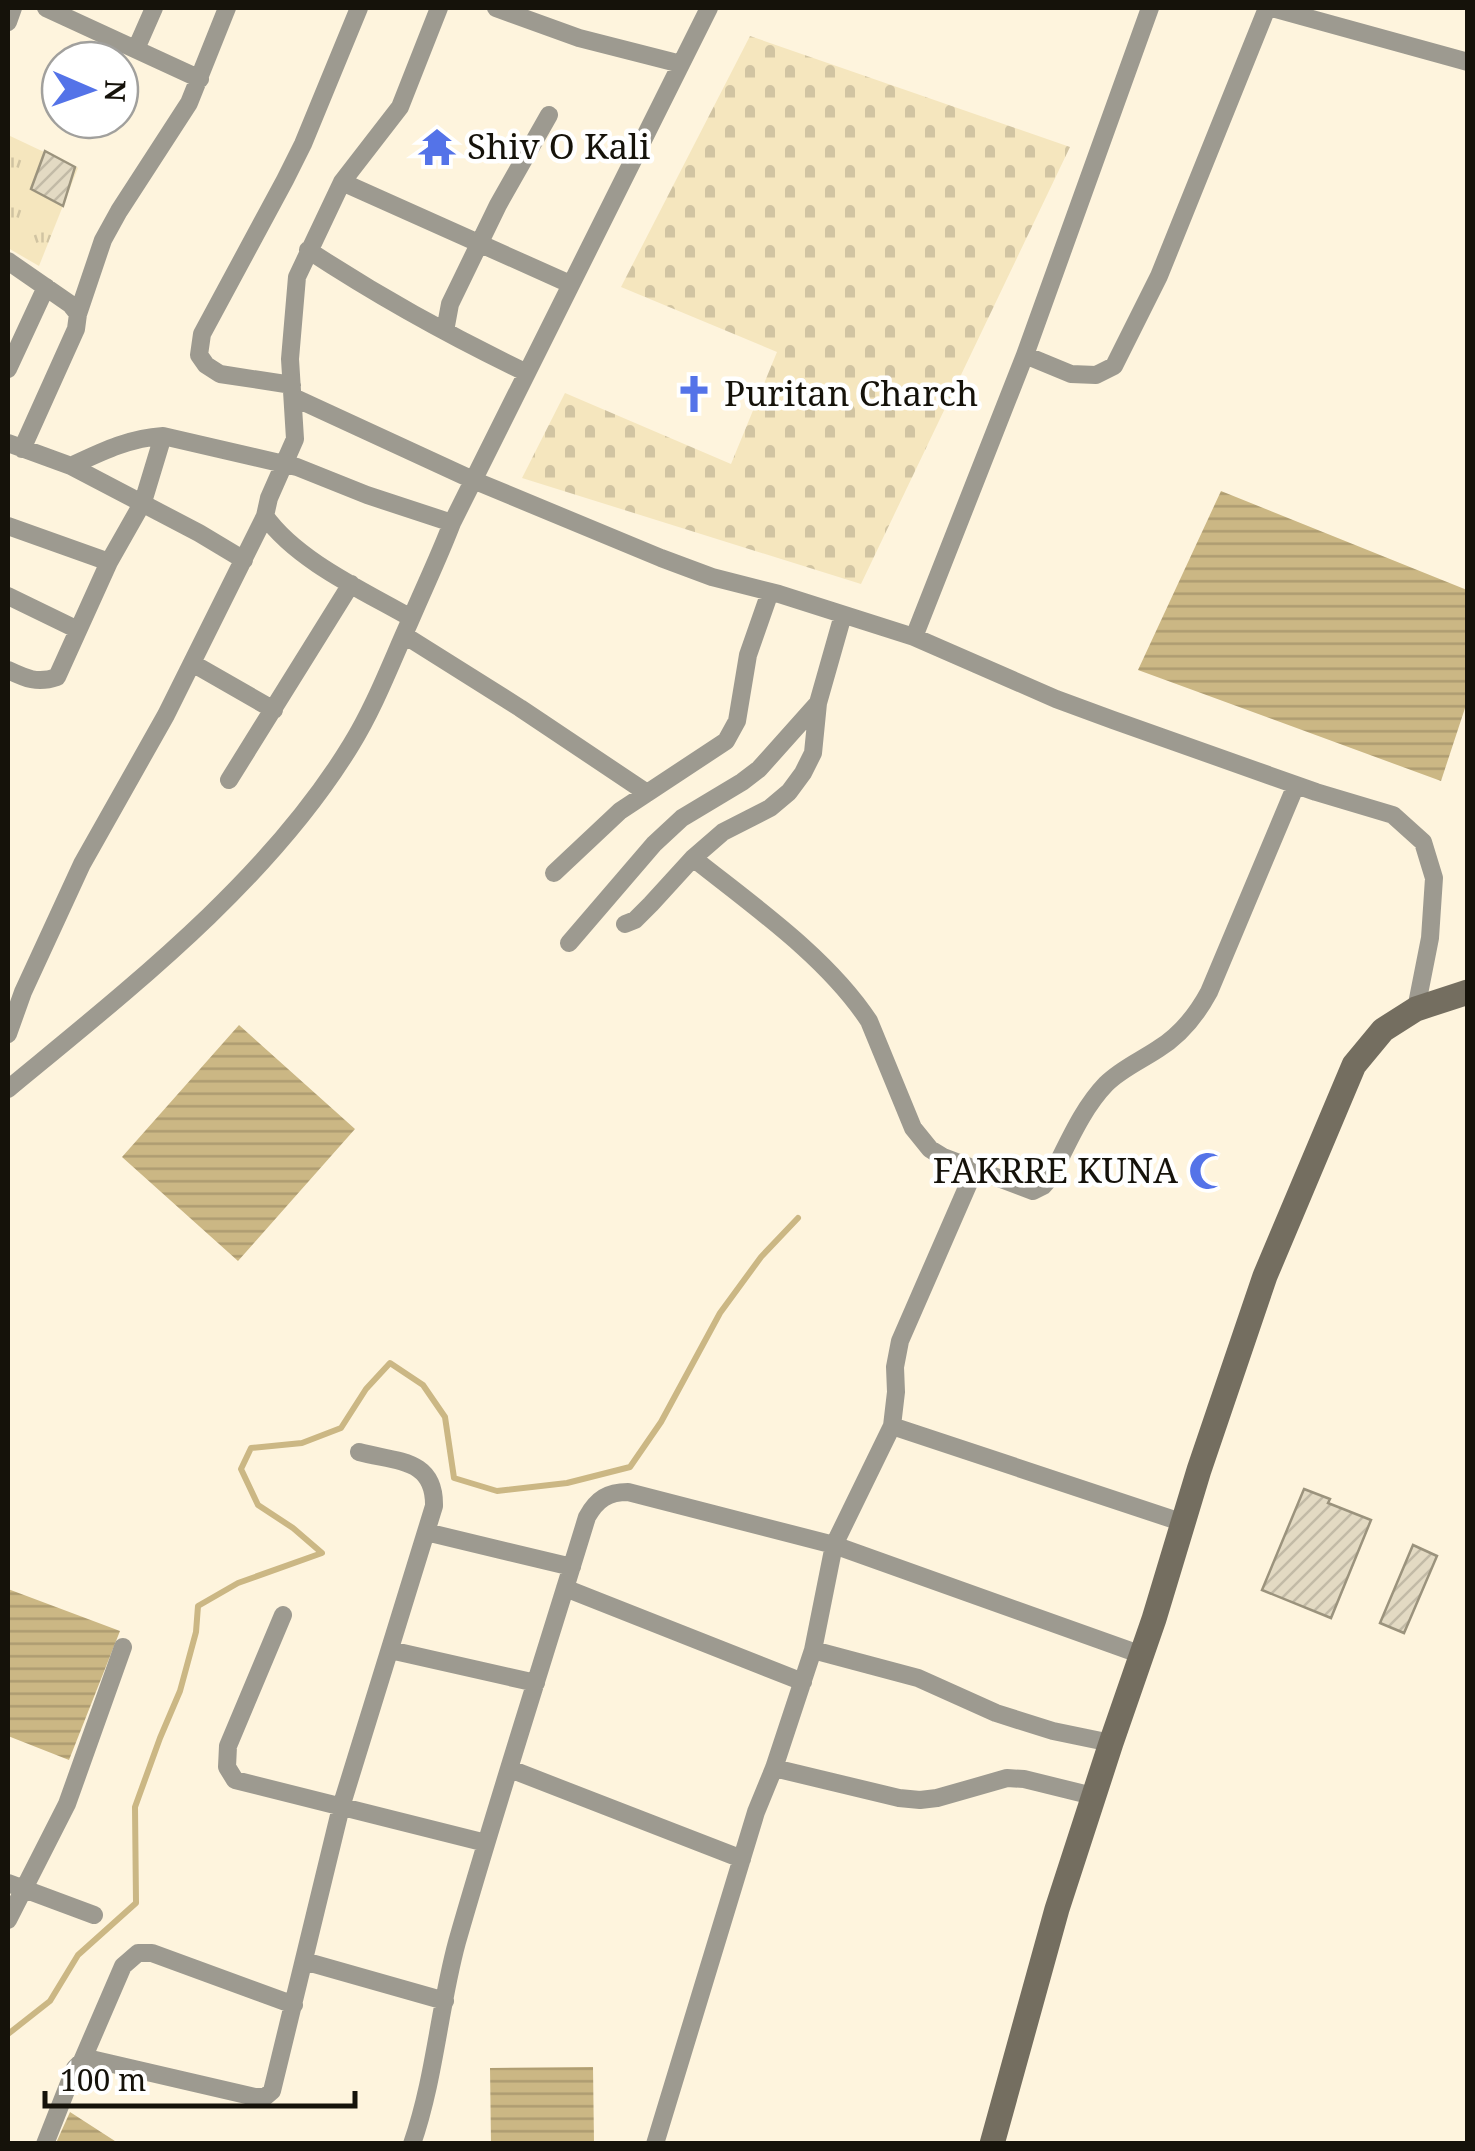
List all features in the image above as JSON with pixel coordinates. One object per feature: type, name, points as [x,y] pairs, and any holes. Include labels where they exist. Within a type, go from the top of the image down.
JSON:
[{"type":"main road","points":[[992,2144],[1057,1909],[1266,1276],[1354,1065],[1384,1030],[1416,1008],[1468,992]]},
{"type":"street","points":[[8,22],[13,8]]},
{"type":"street","points":[[46,8],[116,40]]},
{"type":"street","points":[[140,40],[154,8]]},
{"type":"street","points":[[227,8],[200,79],[175,126],[103,240],[76,329],[15,446],[71,466],[199,532],[244,560]]},
{"type":"street","points":[[359,8],[303,144],[202,334],[199,355],[206,365],[220,374],[292,391],[474,480],[660,558],[914,638],[1056,699],[1296,785],[1393,815],[1423,842],[1434,878],[1430,938],[1416,1008]]},
{"type":"street","points":[[8,1034],[23,992],[82,864],[166,715],[266,516],[269,498],[295,439],[290,358],[297,277],[342,182],[400,107],[440,8]]},
{"type":"street","points":[[496,8],[579,38],[681,64]]},
{"type":"street","points":[[8,1089],[225,902],[314,800],[352,745],[381,691],[452,523],[525,372],[709,8]]},
{"type":"street","points":[[914,638],[1025,356],[1150,8]]},
{"type":"street","points":[[1025,356],[1072,374],[1096,375],[1114,366],[1159,276],[1269,8],[1468,62]]},
{"type":"street","points":[[140,51],[200,79]]},
{"type":"street","points":[[445,331],[450,304],[498,205],[549,115]]},
{"type":"street","points":[[342,182],[570,284]]},
{"type":"street","points":[[308,250],[476,350],[525,372]]},
{"type":"street","points":[[8,262],[70,304],[78,314]]},
{"type":"street","points":[[8,369],[46,287]]},
{"type":"street","points":[[71,466],[118,444],[163,436],[286,464],[452,523]]},
{"type":"street","points":[[8,670],[29,680],[44,682],[57,677],[109,562],[142,502],[163,436]]},
{"type":"street","points":[[266,516],[278,534],[647,793]]},
{"type":"street","points":[[8,526],[109,562]]},
{"type":"street","points":[[230,780],[351,584]]},
{"type":"street","points":[[554,873],[596,832],[726,741],[737,721],[748,655],[770,592]]},
{"type":"street","points":[[8,596],[78,630]]},
{"type":"street","points":[[625,924],[635,920],[723,832],[770,808],[789,792],[812,754],[818,703],[842,616]]},
{"type":"street","points":[[192,663],[274,710]]},
{"type":"street","points":[[570,943],[654,844],[682,818],[759,768],[818,703]]},
{"type":"street","points":[[693,858],[781,927],[860,1006],[913,1128],[930,1150],[1033,1190],[1050,1178],[1082,1116],[1100,1091],[1119,1072],[1184,1030],[1209,992],[1296,785]]},
{"type":"street","points":[[655,2144],[756,1812],[803,1682],[834,1545],[892,1426],[900,1341],[975,1169]]},
{"type":"street","points":[[892,1426],[1184,1524]]},
{"type":"street","points":[[82,2061],[98,2059],[265,2097],[272,2091],[341,1807],[434,1506],[429,1477],[420,1468],[359,1452]]},
{"type":"street","points":[[412,2144],[456,1947],[594,1504],[614,1492],[628,1492],[834,1545],[1142,1655]]},
{"type":"street","points":[[426,1532],[572,1567]]},
{"type":"street","points":[[566,1588],[803,1682]]},
{"type":"street","points":[[284,1616],[228,1746],[227,1767],[235,1780],[486,1844]]},
{"type":"street","points":[[8,1920],[15,1886],[42,1857],[67,1804],[123,1647]]},
{"type":"street","points":[[390,1650],[536,1683]]},
{"type":"street","points":[[812,1650],[918,1678],[996,1713],[1110,1743]]},
{"type":"street","points":[[774,1768],[910,1799],[937,1798],[1007,1778],[1093,1796]]},
{"type":"street","points":[[510,1769],[742,1859]]},
{"type":"street","points":[[15,1886],[94,1916]]},
{"type":"street","points":[[44,2144],[123,1966],[138,1953],[152,1953],[294,2005]]},
{"type":"street","points":[[304,1960],[445,2000]]},
{"type":"green space","points":[[750,36],[1070,147],[861,584],[522,478],[565,393],[731,464],[777,352],[621,287]]},
{"type":"green space","points":[[8,135],[78,168],[39,266],[8,248]]},
{"type":"shaded area","points":[[1221,491],[1467,590],[1467,702],[1441,781],[1138,670]]},
{"type":"shaded area","points":[[239,1025],[355,1129],[238,1261],[122,1157]]},
{"type":"shaded area","points":[[8,1589],[120,1631],[69,1760],[8,1736]]},
{"type":"shaded area","points":[[593,2067],[594,2143],[491,2143],[490,2068]]},
{"type":"shaded area","points":[[70,2112],[118,2143],[56,2143]]},
{"type":"building","points":[[45,151],[75,167],[63,206],[31,189]]},
{"type":"building","points":[[1304,1489],[1371,1520],[1331,1618],[1262,1590]]},
{"type":"building","points":[[1413,1545],[1437,1556],[1404,1633],[1380,1623]]},
{"type":"waterway","points":[[8,2034],[50,2001],[78,1955],[136,1903],[135,1807],[180,1691],[196,1632],[198,1606],[238,1583],[322,1553],[258,1505],[241,1469],[251,1448],[302,1443],[341,1428],[366,1389],[390,1363],[423,1385],[445,1417],[454,1478],[497,1491],[567,1483],[630,1467],[661,1422],[720,1313],[761,1257],[798,1218]]},
{"type":"place","name":"Shiv O Kali","points":[[437,147]]},
{"type":"place","name":"Puritan Charch","points":[[694,394]]},
{"type":"place","name":"FAKRRE KUNA","points":[[1208,1171]]}]
